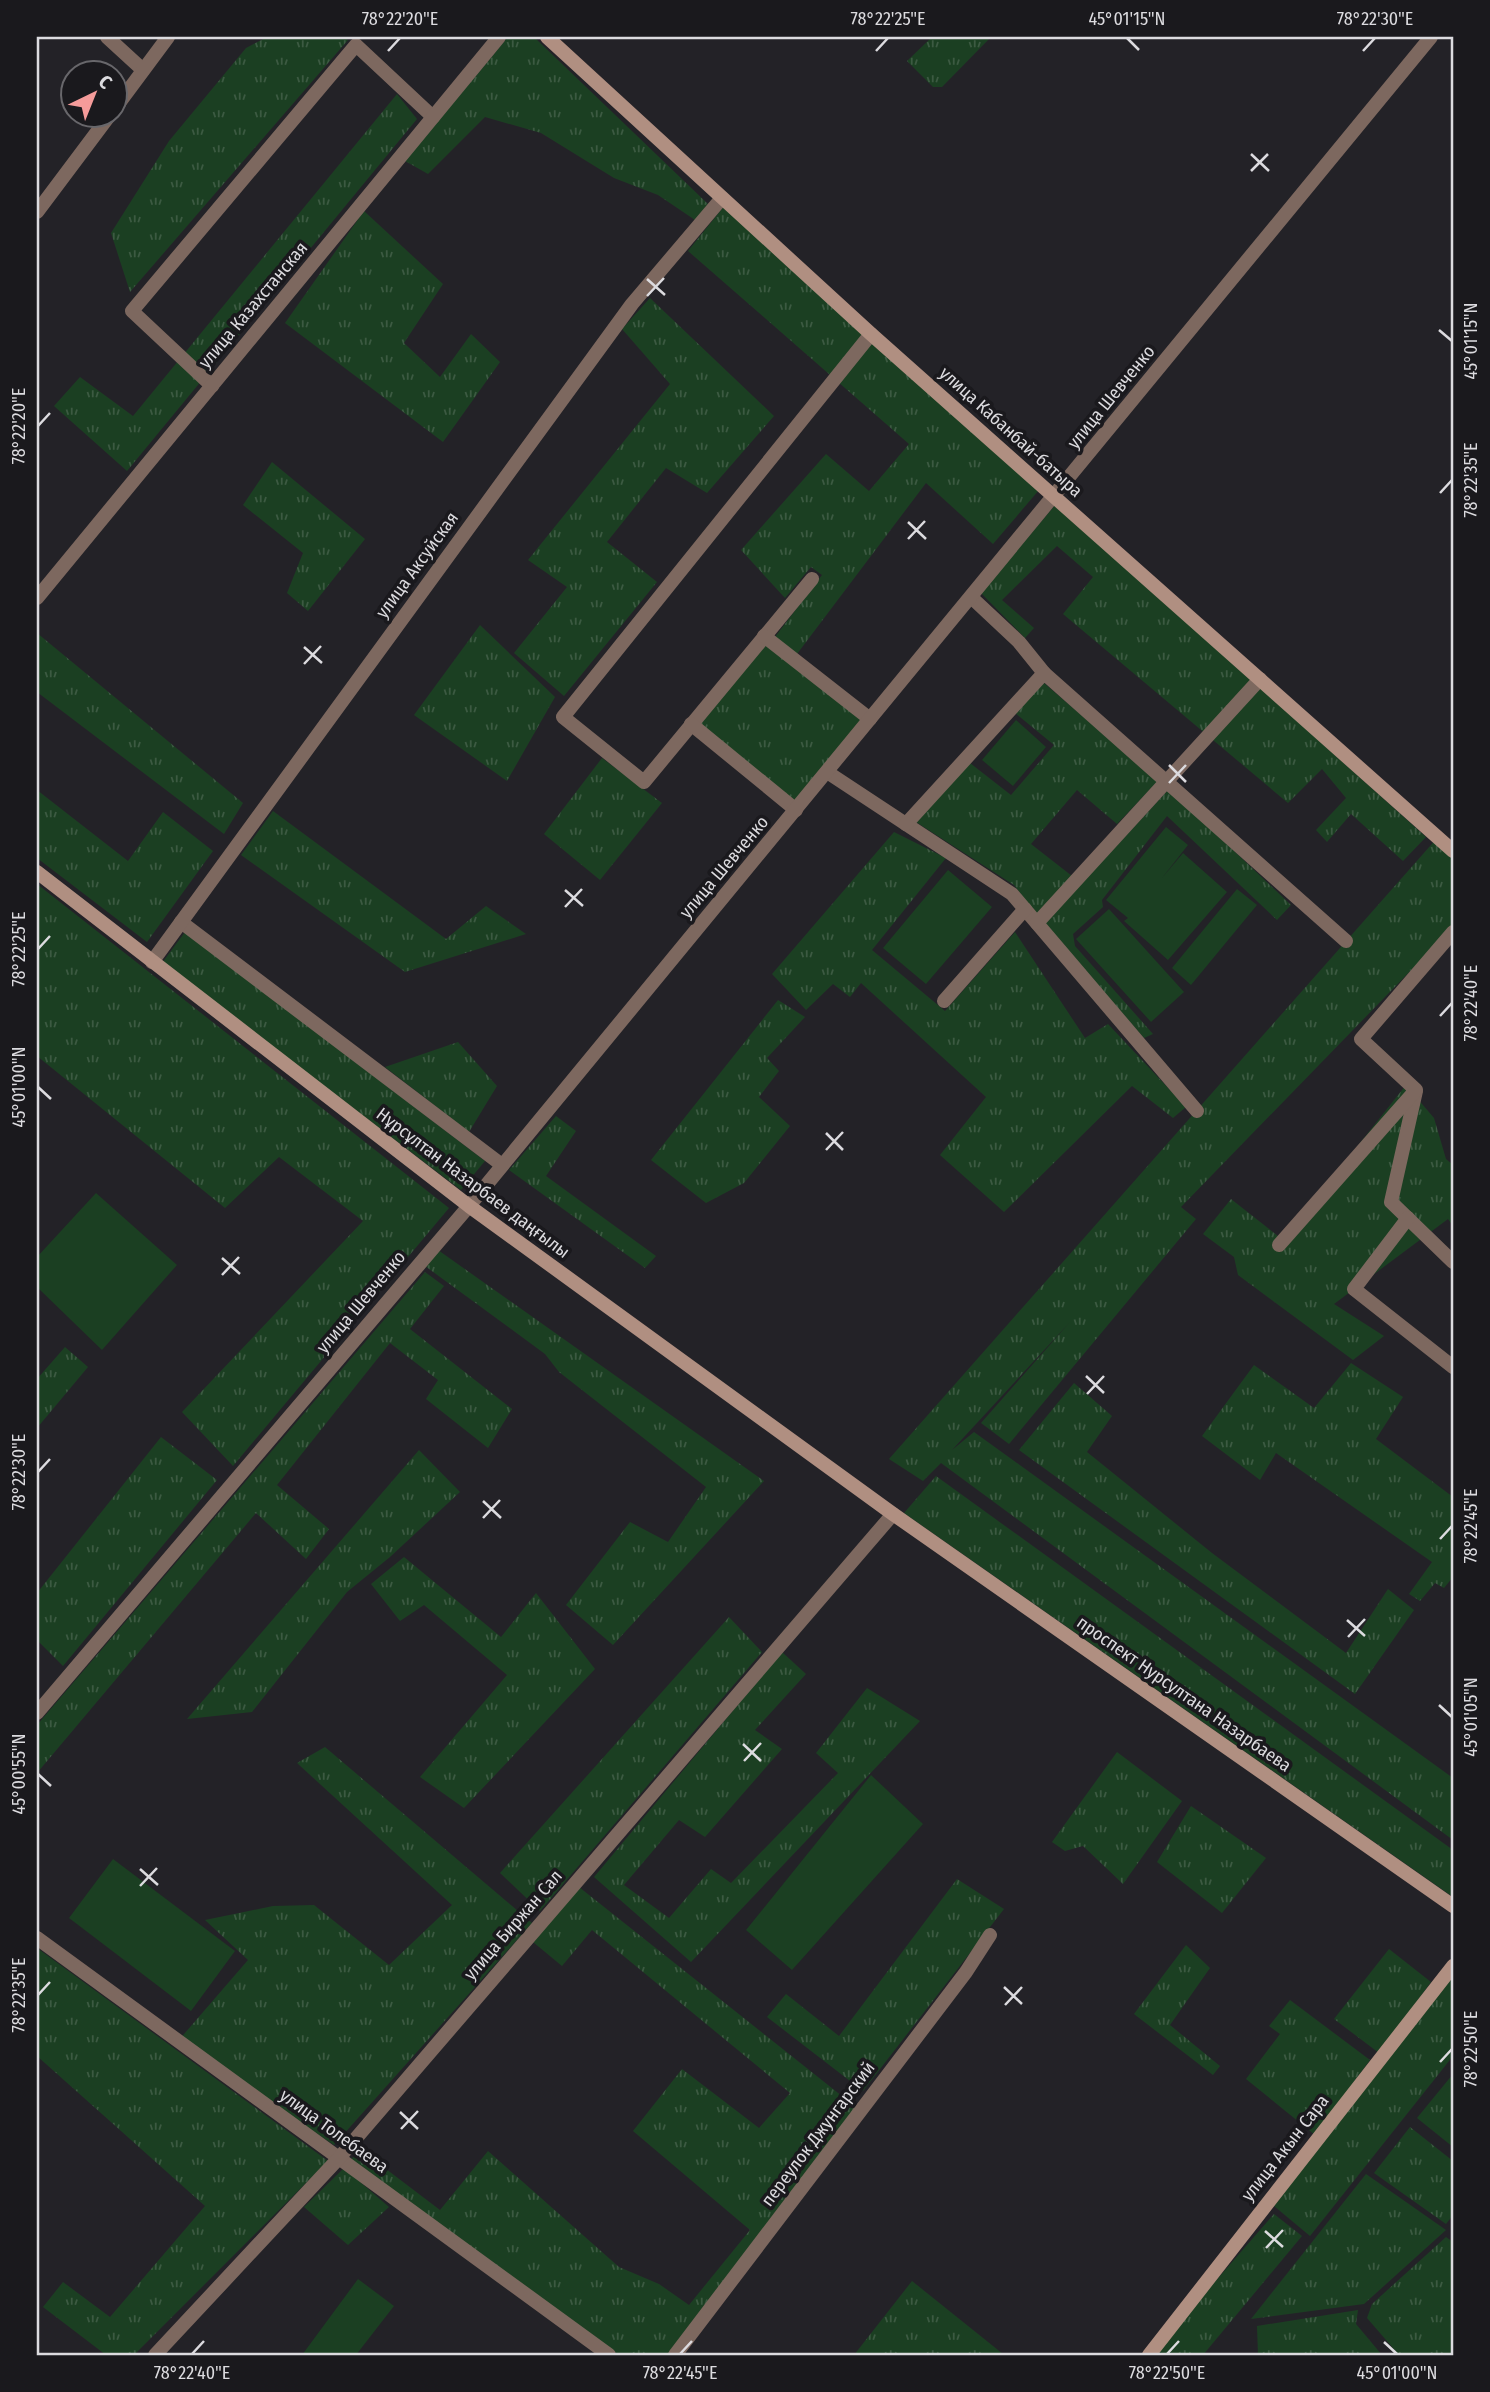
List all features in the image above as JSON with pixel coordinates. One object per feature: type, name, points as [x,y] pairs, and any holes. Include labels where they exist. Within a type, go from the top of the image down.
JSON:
[{"type":"main road","name":"улица Кабанбай-батыра","points":[[547,37],[872,334],[1453,851]]},
{"type":"main road","name":"Нұрсұлтан Назарбаев даңғылы","points":[[37,872],[469,1206],[893,1514]]},
{"type":"main road","name":"проспект Нурсултана Назарбаева","points":[[893,1514],[1453,1906]]},
{"type":"main road","name":"улица Акын Сара","points":[[1149,2355],[1453,1966]]},
{"type":"street","points":[[107,37],[143,70]]},
{"type":"street","points":[[130,88],[168,37]]},
{"type":"street","name":"улица Казахстанская","points":[[37,597],[499,37]]},
{"type":"street","name":"улица Шевченко","points":[[37,1713],[469,1206],[1431,37]]},
{"type":"street","points":[[212,386],[132,312],[356,45],[433,117]]},
{"type":"street","points":[[39,203],[98,130]]},
{"type":"street","name":"улица Аксуйская","points":[[152,962],[632,304],[722,198]]},
{"type":"street","points":[[812,579],[644,782],[563,716],[872,334]]},
{"type":"street","points":[[971,597],[1019,642],[1044,673],[1346,941]]},
{"type":"street","points":[[764,636],[870,719]]},
{"type":"street","points":[[906,824],[1044,673]]},
{"type":"street","points":[[1037,923],[1260,679]]},
{"type":"street","points":[[691,724],[796,810]]},
{"type":"street","points":[[827,772],[1012,894],[1197,1111]]},
{"type":"street","points":[[944,1001],[1025,909]]},
{"type":"street","points":[[181,922],[502,1165]]},
{"type":"street","points":[[1416,1090],[1361,1039],[1453,932]]},
{"type":"street","points":[[1416,1090],[1391,1202],[1453,1262]]},
{"type":"street","points":[[1279,1245],[1416,1090]]},
{"type":"street","points":[[1408,1218],[1354,1289],[1453,1367]]},
{"type":"street","name":"улица Биржан Сал","points":[[155,2355],[338,2158],[893,1514]]},
{"type":"street","name":"переулок Джунгарский","points":[[675,2355],[957,1983],[990,1935]]},
{"type":"street","name":"улица Толебаева","points":[[37,1938],[609,2355]]},
{"type":"green space","points":[[267,37],[343,37],[348,40],[130,292],[111,233],[169,141],[246,48]]},
{"type":"green space","points":[[508,37],[534,37],[708,204],[695,220],[658,195],[614,178],[541,133],[485,117],[428,174],[405,161]]},
{"type":"green space","points":[[932,37],[991,37],[942,87],[933,87],[907,61]]},
{"type":"green space","points":[[397,94],[417,119],[127,471],[54,406],[80,377],[133,416]]},
{"type":"green space","points":[[725,205],[1039,490],[993,544],[926,483],[797,654],[775,637],[822,575],[811,567],[785,598],[741,550],[826,454],[869,491],[909,444],[688,251]]},
{"type":"green space","points":[[364,211],[443,284],[404,343],[440,377],[471,334],[500,362],[443,442],[285,323]]},
{"type":"green space","points":[[650,298],[774,416],[707,493],[666,468],[607,542],[657,582],[564,696],[514,653],[567,587],[528,560],[670,384],[622,329]]},
{"type":"green space","points":[[272,462],[365,539],[308,611],[287,593],[303,553],[243,505]]},
{"type":"green space","points":[[1056,504],[1426,837],[1403,861],[1351,814],[1327,842],[1316,830],[1346,798],[1322,769],[1288,803],[1063,614],[1093,577],[1057,546],[1002,600],[1034,628],[1025,638],[981,593]]},
{"type":"green space","points":[[480,625],[555,697],[507,781],[414,715]]},
{"type":"green space","points":[[37,633],[243,803],[224,834],[37,692]]},
{"type":"green space","points":[[767,644],[861,720],[794,804],[698,725]]},
{"type":"green space","points":[[1044,683],[1158,781],[1117,824],[1077,790],[1031,844],[1072,876],[1037,916],[1014,885],[916,822],[970,763],[1011,795],[1054,745],[1015,713]]},
{"type":"green space","points":[[1016,720],[1046,747],[1013,786],[982,760]]},
{"type":"green space","points":[[602,758],[662,803],[600,880],[544,834]]},
{"type":"green space","points":[[1169,789],[1291,905],[1277,920],[1167,816],[1102,900],[1103,907],[1073,934],[1075,946],[1153,1034],[1144,1038],[1044,924]]},
{"type":"green space","points":[[37,790],[128,861],[163,812],[213,851],[147,942],[37,858]]},
{"type":"green space","points":[[273,811],[446,939],[486,906],[526,934],[405,972],[241,855]]},
{"type":"green space","points":[[1166,827],[1188,845],[1162,878],[1183,853],[1227,892],[1168,960],[1124,921],[1128,918],[1106,900]]},
{"type":"green space","points":[[894,832],[946,858],[872,950],[945,1011],[1015,932],[1085,1038],[1108,1024],[1186,1107],[1173,1118],[1132,1086],[1004,1212],[940,1155],[986,1097],[861,983],[850,997],[833,984],[806,1010],[772,974]]},
{"type":"green space","points":[[1438,837],[1453,851],[1453,927],[1181,1207],[1196,1219],[1009,1444],[981,1423],[1070,1322],[952,1450],[974,1432],[1453,1778],[1453,1840],[941,1463],[923,1481],[889,1459]]},
{"type":"green space","points":[[948,870],[992,907],[926,984],[883,948]]},
{"type":"green space","points":[[37,884],[449,1208],[233,1466],[182,1412],[363,1221],[279,1157],[225,1208],[37,1056]]},
{"type":"green space","points":[[1237,889],[1257,905],[1191,985],[1172,968]]},
{"type":"green space","points":[[1109,909],[1184,992],[1151,1022],[1076,939]]},
{"type":"green space","points":[[185,932],[485,1161],[461,1190],[162,963]]},
{"type":"green space","points":[[778,1000],[805,1017],[767,1058],[779,1071],[759,1097],[790,1126],[744,1183],[706,1203],[651,1160]]},
{"type":"green space","points":[[458,1042],[497,1086],[469,1132],[385,1067]]},
{"type":"green space","points":[[1406,1085],[1434,1118],[1446,1159],[1453,1165],[1453,1226],[1448,1219],[1334,1304],[1384,1336],[1353,1360],[1238,1275],[1234,1257],[1203,1234],[1231,1199],[1283,1240]]},
{"type":"green space","points":[[556,1116],[576,1131],[546,1176],[656,1256],[645,1268],[509,1170]]},
{"type":"green space","points":[[96,1193],[177,1265],[102,1350],[37,1287],[37,1257]]},
{"type":"green space","points":[[438,1250],[764,1481],[613,1645],[566,1605],[630,1522],[668,1542],[706,1487],[559,1372],[545,1354],[425,1266]]},
{"type":"green space","points":[[425,1272],[444,1286],[410,1329],[512,1409],[488,1448],[426,1399],[438,1380],[390,1343],[277,1485],[329,1529],[306,1559],[256,1513],[37,1773],[37,1725]]},
{"type":"green space","points":[[65,1347],[88,1367],[37,1428],[37,1379]]},
{"type":"green space","points":[[1351,1363],[1403,1397],[1376,1439],[1453,1497],[1453,1577],[1444,1588],[1435,1583],[1420,1601],[1409,1594],[1432,1562],[1276,1453],[1260,1480],[1202,1436],[1254,1365],[1314,1408]]},
{"type":"green space","points":[[1074,1383],[1112,1416],[1087,1452],[1212,1553],[1346,1653],[1388,1589],[1414,1610],[1355,1694],[1019,1450]]},
{"type":"green space","points":[[161,1437],[217,1480],[63,1666],[37,1640],[37,1593]]},
{"type":"green space","points":[[419,1450],[460,1492],[390,1557],[347,1592],[252,1712],[187,1719]]},
{"type":"green space","points":[[936,1476],[1453,1850],[1453,1897],[904,1513]]},
{"type":"green space","points":[[404,1557],[501,1637],[536,1593],[595,1669],[464,1808],[420,1777],[507,1675],[424,1605],[400,1621],[371,1584]]},
{"type":"green space","points":[[729,1617],[762,1652],[540,1911],[500,1873]]},
{"type":"green space","points":[[782,1652],[806,1674],[755,1730],[782,1749],[705,1837],[679,1820],[624,1885],[669,1918],[711,1869],[731,1883],[838,1773],[816,1753],[867,1688],[920,1721],[691,1962],[594,1877]]},
{"type":"green space","points":[[325,1747],[532,1923],[334,2145],[178,2041],[248,1960],[205,1920],[273,1906],[314,1905],[389,1965],[452,1905],[297,1763]]},
{"type":"green space","points":[[1117,1752],[1182,1801],[1123,1884],[1083,1846],[1065,1851],[1052,1842]]},
{"type":"green space","points":[[871,1775],[923,1824],[792,1970],[746,1930]]},
{"type":"green space","points":[[1191,1806],[1266,1858],[1222,1913],[1157,1862]]},
{"type":"green space","points":[[113,1859],[235,1951],[191,2011],[69,1918]]},
{"type":"green space","points":[[957,1879],[1004,1909],[863,2091],[767,2017],[786,1994],[839,2036]]},
{"type":"green space","points":[[579,1887],[857,2108],[671,2355],[619,2355],[349,2161],[361,2150],[440,2210],[488,2151],[619,2267],[659,2284],[689,2305],[750,2230],[633,2131],[682,2069],[759,2128],[790,2093],[592,1930],[562,1966],[533,1942]]},
{"type":"green space","points":[[1186,1945],[1210,1968],[1170,2025],[1220,2066],[1213,2075],[1134,2014]]},
{"type":"green space","points":[[37,1948],[328,2161],[134,2355],[106,2355],[43,2307],[63,2282],[110,2317],[205,2206],[37,2056]]},
{"type":"green space","points":[[1389,1949],[1431,1982],[1379,2053],[1334,2019]]},
{"type":"green space","points":[[1453,1974],[1453,2056],[1310,2236],[1274,2206]]},
{"type":"green space","points":[[1290,2000],[1370,2060],[1315,2135],[1246,2079],[1280,2034],[1269,2026]]},
{"type":"green space","points":[[1453,2074],[1453,2147],[1417,2118]]},
{"type":"green space","points":[[1410,2127],[1453,2161],[1453,2215],[1446,2224],[1374,2173]]},
{"type":"green space","points":[[344,2168],[389,2207],[348,2245],[304,2207]]},
{"type":"green space","points":[[1366,2174],[1446,2230],[1364,2304],[1251,2319]]},
{"type":"green space","points":[[1274,2214],[1302,2236],[1203,2355],[1151,2355]]},
{"type":"green space","points":[[1446,2237],[1453,2242],[1453,2355],[1399,2355],[1367,2318],[1372,2304]]},
{"type":"green space","points":[[358,2279],[394,2306],[356,2355],[302,2355]]},
{"type":"green space","points":[[912,2281],[998,2350],[1004,2355],[854,2355]]},
{"type":"green space","points":[[1358,2310],[1356,2324],[1382,2355],[1258,2355],[1257,2326]]}]
